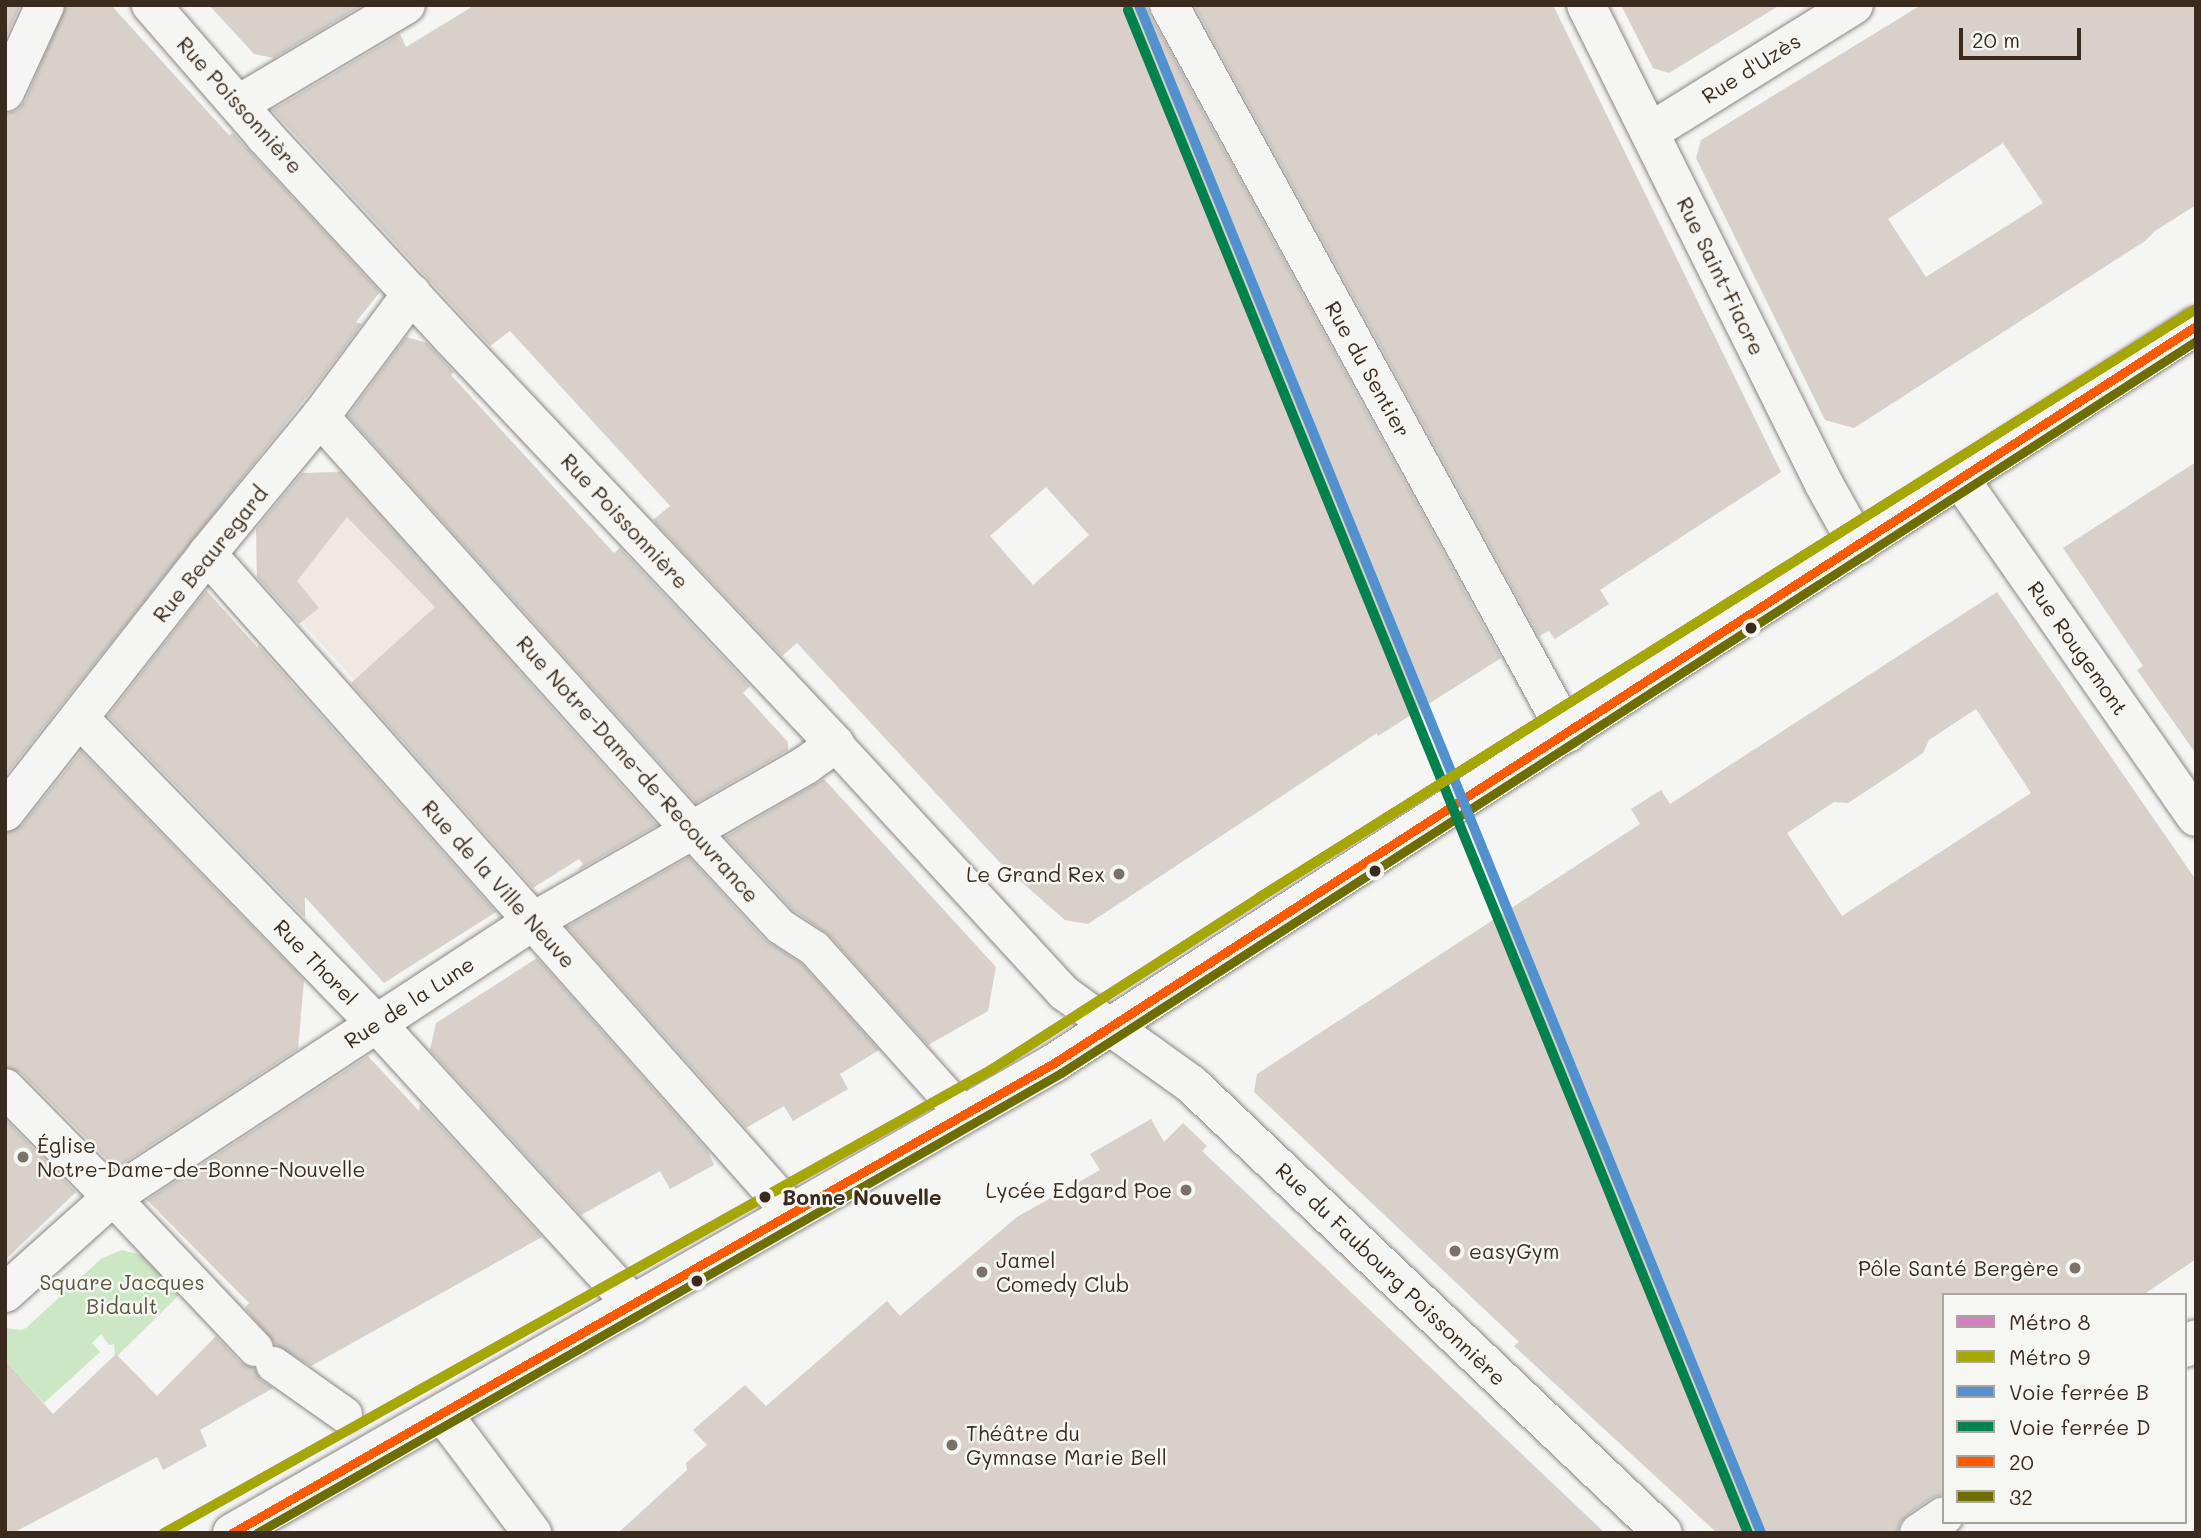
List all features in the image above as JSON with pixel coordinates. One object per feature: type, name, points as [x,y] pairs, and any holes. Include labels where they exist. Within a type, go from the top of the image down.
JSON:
[{"type":"street","points":[[5,92],[45,5]]},
{"type":"street","name":"Rue Poissonnière","points":[[151,5],[265,136],[835,744],[1063,992],[1110,1026]]},
{"type":"street","points":[[239,104],[406,5]]},
{"type":"street","name":"Rue du Sentier","points":[[1169,5],[1567,733]]},
{"type":"street","name":"Rue Saint-Fiacre","points":[[1587,5],[1824,484],[1858,545]]},
{"type":"street","name":"Rue d'Uzès","points":[[1650,132],[1854,5]]},
{"type":"street","name":"Rue Beauregard","points":[[5,812],[207,554],[320,418],[412,293]]},
{"type":"street","points":[[232,1533],[962,1113],[1054,1063],[2196,326]]},
{"type":"street","name":"Rue Notre-Dame-de-Recouvrance","points":[[320,418],[691,830],[780,926],[814,948],[962,1113]]},
{"type":"street","name":"Rue Rougemont","points":[[1960,479],[2196,817]]},
{"type":"street","name":"Rue de la Ville Neuve","points":[[207,554],[792,1213]]},
{"type":"street","name":"Rue Thorel","points":[[79,718],[376,1023],[633,1304]]},
{"type":"street","name":"Rue de la Lune","points":[[5,1293],[112,1197],[532,922],[806,765],[835,744]]},
{"type":"street","name":"Rue du Faubourg Poissonnière","points":[[1110,1026],[1191,1084],[1663,1533]]},
{"type":"street","points":[[5,1088],[264,1356],[344,1414]]},
{"type":"street","points":[[443,1414],[532,1533]]},
{"type":"street","points":[[1919,1533],[1942,1517]]},
{"type":"shaded area","points":[[342,471],[518,666],[425,758],[257,573],[256,543],[311,473]]},
{"type":"green space","name":"Square Jacques Bidault","points":[[122,1250],[141,1255],[180,1294],[115,1358],[114,1344],[109,1345],[101,1334],[92,1343],[100,1352],[44,1403],[5,1360],[5,1328],[26,1328],[102,1258]]},
{"type":"building","points":[[5,5],[21,5],[5,39]]},
{"type":"building","points":[[66,5],[111,5],[229,135],[233,133],[380,292],[356,322],[362,324],[324,375],[5,776],[5,114],[17,110],[25,101]]},
{"type":"building","points":[[209,5],[363,5],[274,58],[254,54]]},
{"type":"building","points":[[475,5],[1147,5],[1150,15],[1501,658],[1378,736],[1377,733],[1088,924],[1065,920],[1003,866],[797,643],[782,656],[653,520],[670,506],[510,331],[490,346],[272,110],[400,34],[406,47]],"holes":[[[1046,487],[1089,535],[1033,585],[990,536]]]},
{"type":"building","points":[[1194,5],[1553,5],[1781,472],[1600,590],[1609,604],[1555,639],[1549,631],[1539,636]]},
{"type":"building","points":[[1621,5],[1780,5],[1669,73],[1653,68]]},
{"type":"building","points":[[1921,5],[2196,5],[2196,205],[2155,231],[2145,241],[1854,428],[1825,420],[1696,158],[1701,140]],"holes":[[[2003,143],[2043,203],[1926,277],[1888,219]]]},
{"type":"building","points":[[406,337],[427,343],[454,372],[451,375],[614,553],[620,548],[750,686],[743,693],[788,742],[788,750],[696,803],[348,416]]},
{"type":"building","points":[[2196,462],[2196,754],[2137,670],[2143,666],[2063,548]]},
{"type":"building","points":[[340,472],[657,825],[577,871],[583,864],[579,859],[533,888],[351,683],[435,607],[347,517],[297,581],[319,608],[299,624],[257,577],[256,529],[302,473]]},
{"type":"building","points":[[206,590],[496,912],[384,983],[305,897],[305,918],[108,716]]},
{"type":"building","points":[[1997,592],[2196,880],[2196,1259],[2146,1293],[1942,1293],[1942,1495],[1932,1498],[1907,1515],[1900,1523],[1897,1533],[1717,1533],[1514,1346],[1519,1342],[1254,1092],[1257,1074],[1640,824],[1631,809],[1661,790],[1670,804]],"holes":[[[1976,709],[2031,793],[1842,916],[1787,833],[1834,802],[1848,803],[1923,753],[1929,740]]]},
{"type":"building","points":[[81,751],[304,980],[298,1049],[116,1168],[21,1073],[5,1067],[5,833],[22,825]]},
{"type":"building","points":[[824,779],[996,967],[988,1011],[928,1045],[829,935],[793,910],[725,837]]},
{"type":"building","points":[[689,857],[765,940],[801,963],[879,1050],[840,1074],[848,1089],[793,1121],[784,1106],[746,1128],[567,927]]},
{"type":"building","points":[[537,958],[708,1151],[714,1165],[670,1189],[660,1171],[581,1215],[430,1050],[436,1023]]},
{"type":"building","points":[[368,1056],[419,1111],[420,1104],[542,1237],[311,1366],[275,1344],[245,1308],[249,1303],[147,1200]]},
{"type":"building","name":"Église Notre-Dame-de-Bonne-Nouvelle","points":[[5,1119],[76,1192],[5,1260]]},
{"type":"building","points":[[1151,1119],[1164,1142],[1183,1123],[1207,1146],[1202,1151],[1605,1533],[618,1533],[687,1470],[686,1463],[707,1445],[693,1430],[745,1385],[766,1406],[887,1301],[900,1316],[1017,1217],[1100,1170],[1090,1154]]},
{"type":"building","points":[[216,1336],[240,1362],[254,1368],[261,1380],[273,1388],[200,1430],[207,1446],[163,1470],[157,1457],[13,1533],[5,1533],[5,1360],[53,1414],[116,1354],[157,1396]]},
{"type":"metro line","name":"8","points":[[164,1533],[991,1070],[1260,897],[2196,309]]},
{"type":"metro line","name":"9","points":[[164,1533],[991,1070],[1260,897],[2196,309]]},
{"type":"rail line","name":"B","points":[[1139,5],[1761,1533]]},
{"type":"rail line","name":"D","points":[[1128,10],[1748,1533]]},
{"type":"transit line","name":"20","points":[[232,1533],[1054,1063],[2196,326]]},
{"type":"transit line","name":"32","points":[[257,1533],[1061,1073],[2196,341]]},
{"type":"place","name":"Le Grand Rex","points":[[1119,874]]},
{"type":"place","name":"Église Notre-Dame-de-Bonne-Nouvelle","points":[[23,1157]]},
{"type":"place","name":"Lycée Edgard Poe","points":[[1186,1190]]},
{"type":"place","name":"Bonne Nouvelle","points":[[765,1197]]},
{"type":"place","name":"easyGym","points":[[1455,1251]]},
{"type":"place","name":"Pôle Santé Bergère","points":[[2075,1268]]},
{"type":"place","name":"Jamel Comedy Club","points":[[982,1272]]},
{"type":"place","name":"Théâtre du Gymnase Marie Bell","points":[[952,1445]]}]
